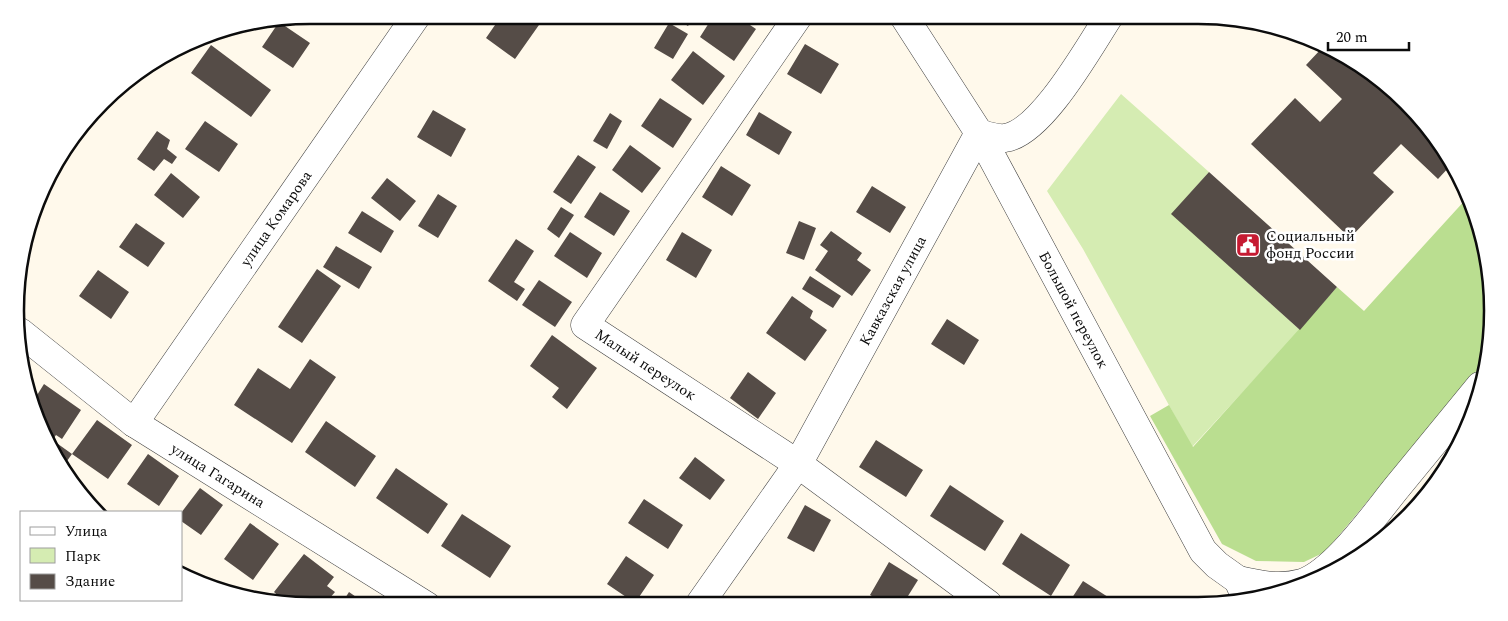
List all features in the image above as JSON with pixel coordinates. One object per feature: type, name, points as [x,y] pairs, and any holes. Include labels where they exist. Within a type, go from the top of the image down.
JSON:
[{"type":"street","name":"улица Комарова","points":[[134,423],[411,24]]},
{"type":"street","name":"Малый переулок","points":[[793,24],[585,325],[798,464],[978,597]]},
{"type":"street","name":"Большой переулок","points":[[909,24],[979,133],[1203,551],[1243,590]]},
{"type":"street","points":[[979,133],[992,137],[1006,138],[1020,133],[1040,116],[1058,94],[1104,24]]},
{"type":"street","name":"Кавказская улица","points":[[705,597],[798,464],[979,133]]},
{"type":"street","name":"улица Гагарина","points":[[25,336],[134,423],[413,597]]},
{"type":"street","points":[[1328,566],[1350,544],[1471,398]]},
{"type":"street","points":[[1243,590],[1260,585],[1274,586]]},
{"type":"green space","points":[[1121,94],[1209,172],[1172,214],[1300,330],[1192,447],[1083,249],[1047,191]]},
{"type":"green space","points":[[1463,203],[1479,255],[1484,292],[1484,329],[1478,369],[1325,552],[1304,562],[1256,561],[1222,544],[1150,416],[1169,405],[1193,447],[1337,287],[1364,311]]},
{"type":"building","points":[[496,24],[540,24],[515,59],[486,38]]},
{"type":"building","points":[[668,24],[688,34],[673,59],[654,48]]},
{"type":"building","points":[[708,24],[748,24],[756,29],[734,61],[700,37]]},
{"type":"building","points":[[283,25],[310,43],[293,68],[262,47],[277,26]]},
{"type":"building","points":[[805,44],[839,64],[821,94],[787,74]]},
{"type":"building","points":[[211,45],[271,90],[251,117],[191,73]]},
{"type":"building","points":[[693,51],[725,76],[703,105],[671,80]]},
{"type":"building","points":[[1319,51],[1341,62],[1372,83],[1413,121],[1447,169],[1438,179],[1401,144],[1373,173],[1394,192],[1350,238],[1251,144],[1295,98],[1320,122],[1342,99],[1306,65]]},
{"type":"building","points":[[660,98],[692,119],[673,148],[641,126]]},
{"type":"building","points":[[433,110],[466,129],[451,157],[417,137]]},
{"type":"building","points":[[759,112],[792,132],[779,155],[746,135]]},
{"type":"building","points":[[610,113],[622,121],[607,149],[593,141]]},
{"type":"building","points":[[205,121],[238,144],[219,172],[185,149]]},
{"type":"building","points":[[157,131],[170,140],[167,149],[177,157],[172,164],[164,159],[154,171],[137,159]]},
{"type":"building","points":[[630,145],[661,168],[642,193],[612,170]]},
{"type":"building","points":[[578,155],[596,167],[571,204],[553,192]]},
{"type":"building","points":[[721,166],[751,185],[732,216],[702,197]]},
{"type":"building","name":"Социальный фонд России","points":[[1209,172],[1337,287],[1300,330],[1171,214]]},
{"type":"building","points":[[171,173],[200,197],[183,218],[154,195]]},
{"type":"building","points":[[387,178],[416,201],[400,221],[371,198]]},
{"type":"building","points":[[872,186],[906,207],[890,233],[856,212]]},
{"type":"building","points":[[600,192],[630,211],[614,236],[584,217]]},
{"type":"building","points":[[438,194],[457,206],[438,238],[418,226]]},
{"type":"building","points":[[561,207],[574,215],[559,238],[547,229]]},
{"type":"building","points":[[362,211],[394,231],[381,253],[348,233]]},
{"type":"building","points":[[799,221],[816,228],[804,260],[786,253]]},
{"type":"building","points":[[136,223],[165,243],[148,267],[119,247]]},
{"type":"building","points":[[831,231],[862,253],[857,260],[871,270],[852,296],[815,270],[828,251],[820,245]]},
{"type":"building","points":[[570,232],[602,253],[587,278],[554,256]]},
{"type":"building","points":[[682,232],[712,250],[696,278],[666,260]]},
{"type":"building","points":[[516,239],[534,251],[514,282],[525,289],[517,301],[488,281]]},
{"type":"building","points":[[336,246],[372,267],[359,289],[323,267]]},
{"type":"building","points":[[317,269],[341,286],[302,343],[278,327]]},
{"type":"building","points":[[98,270],[129,292],[111,319],[79,296]]},
{"type":"building","points":[[810,276],[841,296],[833,308],[802,289]]},
{"type":"building","points":[[539,280],[572,302],[555,327],[522,305]]},
{"type":"building","points":[[792,296],[813,311],[810,318],[827,330],[805,361],[766,333]]},
{"type":"building","points":[[947,319],[979,340],[964,365],[931,344]]},
{"type":"building","points":[[552,335],[597,368],[567,409],[552,397],[559,388],[530,366]]},
{"type":"building","points":[[310,359],[336,377],[292,443],[234,405],[258,368],[290,389]]},
{"type":"building","points":[[748,372],[776,393],[758,419],[730,398]]},
{"type":"building","points":[[44,384],[81,410],[62,439],[56,435],[54,438],[37,395]]},
{"type":"building","points":[[97,420],[132,445],[108,479],[72,454]]},
{"type":"building","points":[[326,421],[376,456],[355,487],[305,452]]},
{"type":"building","points":[[876,440],[923,470],[906,497],[859,467]]},
{"type":"building","points":[[57,445],[72,454],[67,461],[62,454]]},
{"type":"building","points":[[148,454],[179,476],[159,506],[127,484]]},
{"type":"building","points":[[695,457],[725,480],[710,500],[679,478]]},
{"type":"building","points":[[396,468],[448,504],[428,534],[376,498]]},
{"type":"building","points":[[950,485],[1004,521],[985,551],[930,516]]},
{"type":"building","points":[[200,488],[223,505],[201,535],[182,522],[182,512]]},
{"type":"building","points":[[644,499],[683,525],[668,549],[628,523]]},
{"type":"building","points":[[805,505],[831,520],[814,552],[787,538]]},
{"type":"building","points":[[462,514],[511,546],[490,578],[441,546]]},
{"type":"building","points":[[250,523],[279,544],[253,580],[224,559]]},
{"type":"building","points":[[1021,533],[1070,565],[1051,596],[1002,564]]},
{"type":"building","points":[[304,554],[334,577],[327,586],[335,592],[331,597],[292,597],[278,596],[274,592]]},
{"type":"building","points":[[626,556],[654,575],[639,597],[626,597],[607,584]]},
{"type":"building","points":[[889,562],[918,580],[907,597],[874,597],[870,595]]},
{"type":"building","points":[[1083,581],[1108,597],[1073,597]]},
{"type":"building","points":[[349,592],[356,597],[346,597]]},
{"type":"place","name":"Социальный фонд России","points":[[1248,245]]}]
